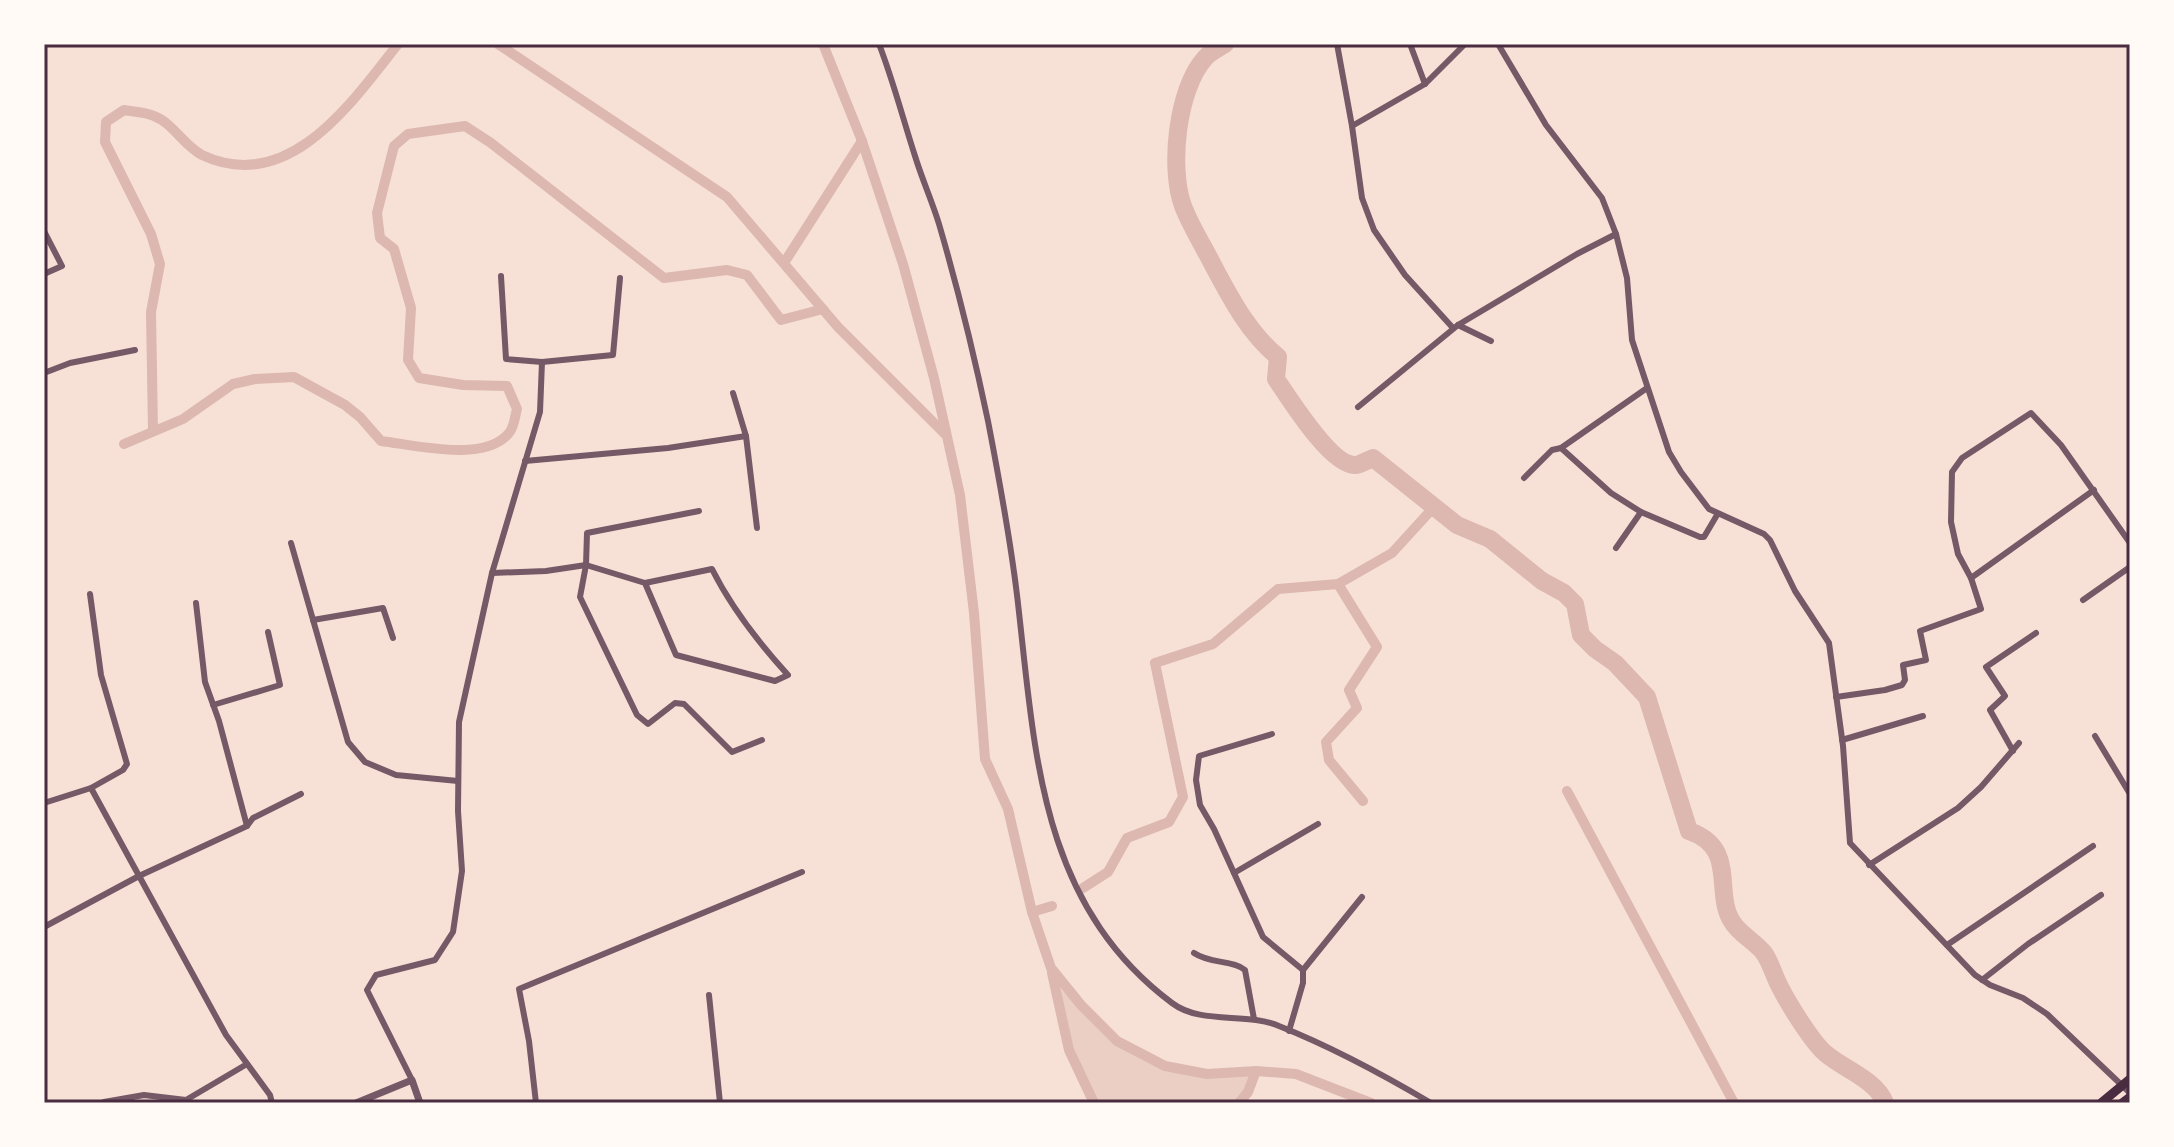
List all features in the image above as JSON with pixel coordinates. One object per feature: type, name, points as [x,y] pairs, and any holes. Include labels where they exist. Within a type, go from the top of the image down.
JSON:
[{"type":"main road","points":[[2103,1102],[2128,1088]]},
{"type":"main road","points":[[2122,1103],[2128,1088]]},
{"type":"street","points":[[879,44],[938,220],[975,360],[1016,591],[1039,776],[1055,838],[1072,881],[1122,955],[1184,1010],[1254,1019],[1289,1031],[1383,1074],[1431,1103]]},
{"type":"street","points":[[1337,44],[1362,198],[1374,230],[1405,275],[1455,326],[1491,341]]},
{"type":"street","points":[[1410,44],[1425,84]]},
{"type":"street","points":[[1352,126],[1425,84],[1465,44]]},
{"type":"street","points":[[1498,44],[1546,125],[1602,198],[1616,234],[1627,278],[1632,340],[1669,452],[1696,494],[1717,515],[1746,526],[1770,540],[1795,591],[1829,643],[1842,740],[1847,833],[1856,852],[1982,980],[2023,998],[2047,1014],[2128,1088]]},
{"type":"street","points":[[44,231],[62,266],[44,274]]},
{"type":"street","points":[[1358,407],[1455,326],[1616,234]]},
{"type":"street","points":[[501,276],[506,359],[542,362],[613,355],[620,278]]},
{"type":"street","points":[[44,373],[70,363],[135,350]]},
{"type":"street","points":[[420,1103],[412,1080],[367,990],[376,975],[435,960],[453,932],[462,871],[459,722],[492,573],[540,412],[542,362]]},
{"type":"street","points":[[1524,478],[1552,450],[1561,448],[1647,388]]},
{"type":"street","points":[[733,393],[746,436],[757,528]]},
{"type":"street","points":[[1836,697],[1902,685],[1905,680],[1903,665],[1926,660],[1920,631],[1981,609],[1971,578],[1958,554],[1951,522],[1952,472],[1962,458],[2031,413],[2061,445],[2130,543]]},
{"type":"street","points":[[525,461],[668,448],[746,436]]},
{"type":"street","points":[[1561,448],[1611,493],[1641,512],[1700,537],[1704,537],[1717,515]]},
{"type":"street","points":[[1971,578],[2094,490]]},
{"type":"street","points":[[699,511],[587,533],[586,565],[580,597],[637,715],[648,724],[675,703],[684,704],[732,752],[762,740]]},
{"type":"street","points":[[1616,548],[1641,512]]},
{"type":"street","points":[[291,543],[348,742],[365,762],[396,775],[458,781]]},
{"type":"street","points":[[492,573],[546,571],[586,565],[645,583],[712,569],[725,595],[753,636],[788,675],[775,681],[676,655],[645,583]]},
{"type":"street","points":[[2083,600],[2130,567]]},
{"type":"street","points":[[44,803],[91,788],[123,770],[127,764],[101,675],[90,594]]},
{"type":"street","points":[[196,603],[205,682],[247,826]]},
{"type":"street","points":[[313,620],[383,608],[393,638]]},
{"type":"street","points":[[213,705],[280,685],[268,632]]},
{"type":"street","points":[[2013,751],[1990,710],[2005,696],[1986,667],[2036,633]]},
{"type":"street","points":[[1842,740],[1923,716]]},
{"type":"street","points":[[1272,734],[1199,756],[1196,780],[1200,805],[1263,937],[1303,970]]},
{"type":"street","points":[[2095,736],[2130,794]]},
{"type":"street","points":[[1869,865],[1958,808],[1981,787],[2019,743]]},
{"type":"street","points":[[91,788],[226,1035],[272,1103]]},
{"type":"street","points":[[44,927],[139,876],[247,826],[253,818],[301,794]]},
{"type":"street","points":[[1234,873],[1318,824]]},
{"type":"street","points":[[1947,945],[2093,846]]},
{"type":"street","points":[[536,1103],[519,989],[802,872]]},
{"type":"street","points":[[1982,980],[2028,944],[2101,895]]},
{"type":"street","points":[[1289,1031],[1303,983],[1303,970],[1362,897]]},
{"type":"street","points":[[1194,953],[1203,960],[1239,965],[1245,970],[1254,1019]]},
{"type":"street","points":[[709,995],[720,1103]]},
{"type":"street","points":[[104,1102],[144,1095],[186,1100],[247,1064]]},
{"type":"street","points":[[356,1103],[412,1080]]},
{"type":"shaded area","points":[[1058,986],[1116,1045],[1164,1069],[1205,1077],[1251,1074],[1244,1092],[1235,1103],[1098,1103],[1073,1050]]},
{"type":"waterway","points":[[153,431],[151,312],[160,264],[151,234],[105,142],[106,122],[124,110],[147,114],[161,119],[202,155],[234,164],[263,163],[290,153],[315,137],[360,92],[398,44]]},
{"type":"waterway","points":[[498,44],[727,197],[838,327],[945,434]]},
{"type":"waterway","points":[[823,44],[862,141],[903,264],[934,378],[960,495],[974,613],[985,759],[1008,809],[1032,912],[1051,968],[1081,1005],[1117,1041],[1165,1066],[1207,1074],[1256,1071],[1296,1074],[1371,1103]]},
{"type":"waterway","points":[[1225,44],[1205,58],[1195,72],[1182,108],[1176,151],[1179,190],[1190,222],[1234,303],[1249,326],[1278,357],[1276,379],[1311,430],[1334,455],[1355,465],[1373,458],[1457,525],[1490,539],[1575,604],[1581,635],[1615,663],[1647,697],[1689,831],[1705,839],[1720,862],[1729,916],[1737,928],[1764,953],[1789,1003],[1820,1048],[1867,1081],[1885,1103]]},
{"type":"waterway","points":[[124,444],[183,419],[233,384],[255,379],[294,377],[345,405],[381,441],[467,450],[498,442],[509,433],[517,409],[507,386],[463,385],[419,378],[408,360],[411,308],[394,249],[380,238],[377,213],[394,146],[408,134],[465,126],[664,278],[727,270],[747,275],[781,320],[823,309]]},
{"type":"waterway","points":[[784,263],[862,141]]},
{"type":"waterway","points":[[1083,888],[1108,872],[1127,838],[1169,822],[1183,797],[1155,663],[1213,644],[1278,589],[1338,584],[1392,553],[1434,507]]},
{"type":"waterway","points":[[1338,584],[1377,647],[1349,690],[1357,708],[1326,742],[1329,760],[1363,801]]},
{"type":"waterway","points":[[1567,791],[1734,1103]]},
{"type":"waterway","points":[[1032,912],[1052,906]]},
{"type":"waterway","points":[[1052,973],[1069,1050],[1094,1103]]},
{"type":"waterway","points":[[1239,1103],[1248,1092],[1256,1071]]}]
